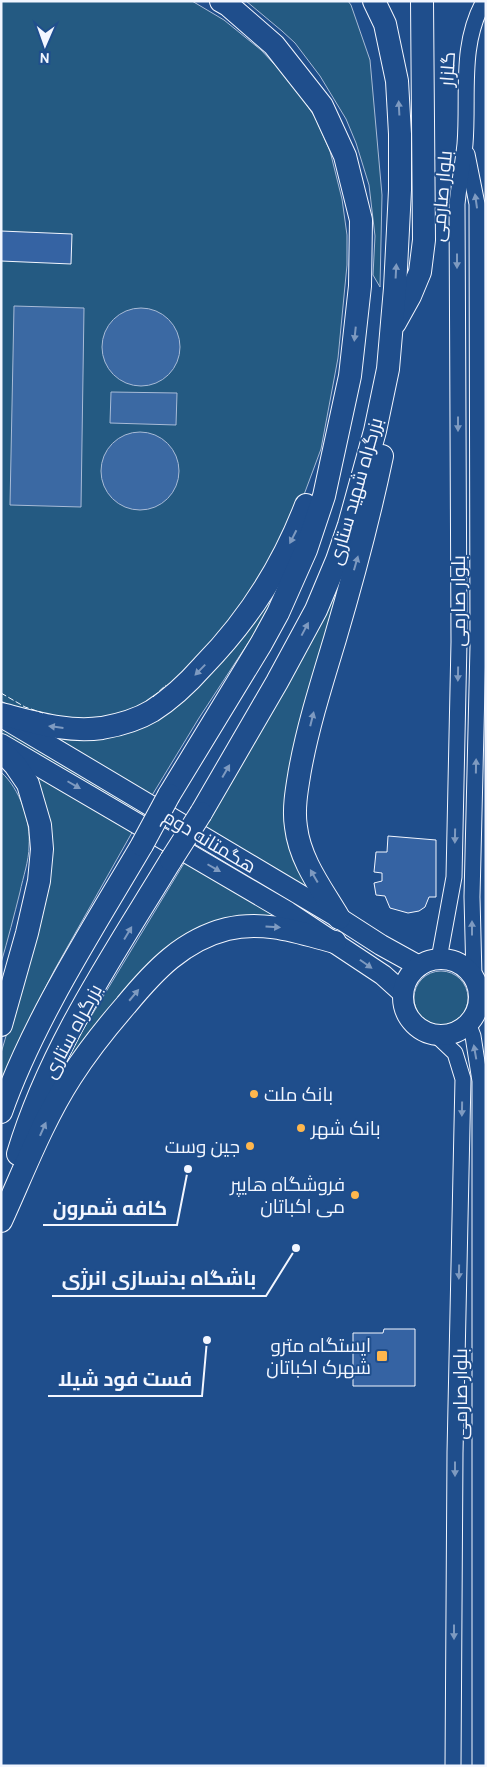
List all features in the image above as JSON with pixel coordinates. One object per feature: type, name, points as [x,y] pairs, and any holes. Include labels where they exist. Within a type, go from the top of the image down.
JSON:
[{"type":"highway","name":"بزرگراه شهید ستاری","points":[[142,845],[169,795],[261,644],[293,582],[306,550],[324,496],[350,376],[360,286],[361,220],[345,156],[322,106],[274,45],[221,1]]},
{"type":"highway","name":"بزرگراه شهید ستاری","points":[[171,860],[201,813],[277,682],[316,610],[349,525],[372,440],[388,369],[400,190],[400,134],[397,81],[385,24],[374,1]]},
{"type":"highway","points":[[392,328],[410,296],[420,272],[424,240],[422,1]]},
{"type":"highway","points":[[340,918],[314,877],[301,852],[295,825],[297,788],[318,691],[370,514],[383,450],[388,369]]},
{"type":"highway","points":[[1,715],[52,727],[101,728],[124,723],[150,712],[169,699],[190,680],[233,634],[264,590],[296,532],[321,466],[350,376]]},
{"type":"highway","points":[[1,750],[28,784],[40,825],[42,849],[39,880],[28,933],[1,1025]]},
{"type":"highway","name":"بزرگراه ستاری","points":[[1,1112],[13,1079],[65,976],[142,845]]},
{"type":"highway","name":"بزرگراه ستاری","points":[[1,1215],[22,1141],[40,1092],[60,1049],[87,999],[171,860]]},
{"type":"highway","points":[[1,1221],[51,1111],[70,1078],[97,1039],[137,990],[165,961],[184,947],[204,937],[228,929],[252,926],[280,927],[336,942]]},
{"type":"main road","name":"هگمتانه دوم","points":[[1,715],[340,918],[381,945],[419,966]]},
{"type":"main road","name":"هگمتانه دوم","points":[[1,744],[280,907],[336,942],[382,975],[403,993]]},
{"type":"main road","points":[[440,959],[462,966],[479,990],[476,1012],[468,1023],[455,1032],[436,1034],[418,1028],[412,1021],[404,1003],[403,993],[406,983],[419,966],[429,961],[440,959]]},
{"type":"street","name":"گلزار","points":[[465,143],[466,68],[470,37],[478,12],[484,1]]},
{"type":"street","name":"بلوار صارمی","points":[[440,959],[454,876],[458,612],[456,204],[465,143]]},
{"type":"street","name":"بلوار صارمی","points":[[465,143],[477,204],[482,613],[472,897],[479,990]]},
{"type":"street","points":[[458,612],[482,613]]},
{"type":"street","name":"بلوار صارمی","points":[[468,1023],[480,1081],[480,1766]]},
{"type":"street","name":"بلوار صارمی","points":[[436,1034],[455,1054],[463,1080],[455,1453],[454,1766]]},
{"type":"shaded area","points":[[1,1],[192,1],[224,20],[261,50],[292,83],[315,117],[330,151],[342,199],[347,235],[347,265],[338,358],[321,449],[292,527],[259,586],[166,694],[101,724],[26,714],[1,701]]},
{"type":"shaded area","points":[[246,1],[348,1],[351,5],[370,60],[382,195],[380,287],[373,275],[375,236],[369,185],[356,143],[346,119],[320,76],[295,43]]},
{"type":"shaded area","points":[[14,306],[84,308],[81,507],[10,505]]},
{"type":"shaded area","points":[[141,308],[156,311],[168,320],[177,332],[180,347],[177,362],[168,374],[156,383],[141,386],[126,383],[114,374],[105,362],[102,347],[105,332],[114,320],[126,311]]},
{"type":"shaded area","points":[[111,392],[177,393],[176,425],[110,423]]},
{"type":"shaded area","points":[[140,432],[155,435],[167,444],[176,456],[179,471],[176,486],[167,498],[155,507],[140,510],[125,507],[113,498],[104,486],[101,471],[104,456],[113,444],[125,435]]},
{"type":"shaded area","points":[[290,557],[273,599],[254,634],[199,718],[151,797],[43,729],[136,725]]},
{"type":"shaded area","points":[[346,561],[288,791],[319,895],[204,829],[245,759]]},
{"type":"shaded area","points":[[1,725],[144,810],[141,816],[1,735]]},
{"type":"shaded area","points":[[1,772],[14,787],[23,806],[28,826],[29,852],[1,963]]},
{"type":"shaded area","points":[[33,774],[134,829],[55,969],[32,1014],[1,1085],[1,1053],[42,914]]},
{"type":"shaded area","points":[[186,860],[298,924],[222,922],[56,1079],[70,1051]]},
{"type":"shaded area","points":[[441,971],[451,973],[460,979],[466,988],[468,998],[466,1008],[460,1017],[451,1023],[441,1025],[431,1023],[422,1017],[416,1008],[414,998],[416,988],[422,979],[431,973]]},
{"type":"building","points":[[1,231],[72,234],[71,264],[1,261]]},
{"type":"building","points":[[388,836],[436,840],[436,897],[429,897],[425,907],[419,911],[408,913],[390,908],[385,896],[376,895],[374,883],[382,881],[382,873],[374,872],[376,852],[387,852]]},
{"type":"building","points":[[384,1329],[415,1329],[415,1386],[353,1386],[353,1333],[383,1333]]},
{"type":"fence","points":[[153,697],[166,685]]},
{"type":"fence","points":[[1,693],[25,707],[43,713]]},
{"type":"place","name":"بانک ملت","points":[[254,1094]]},
{"type":"place","name":"بانک شهر","points":[[301,1128]]},
{"type":"place","name":"جین وست","points":[[250,1146]]},
{"type":"place","name":"کافه شمرون","points":[[188,1169]]},
{"type":"place","name":"فروشگاه هایپر می اکباتان","points":[[355,1195]]},
{"type":"place","name":"باشگاه بدنسازی انرژی","points":[[296,1248]]},
{"type":"place","name":"فست فود شیلا","points":[[207,1340]]},
{"type":"place","name":"ایستگاه مترو شهرک اکباتان","points":[[382,1356]]}]
